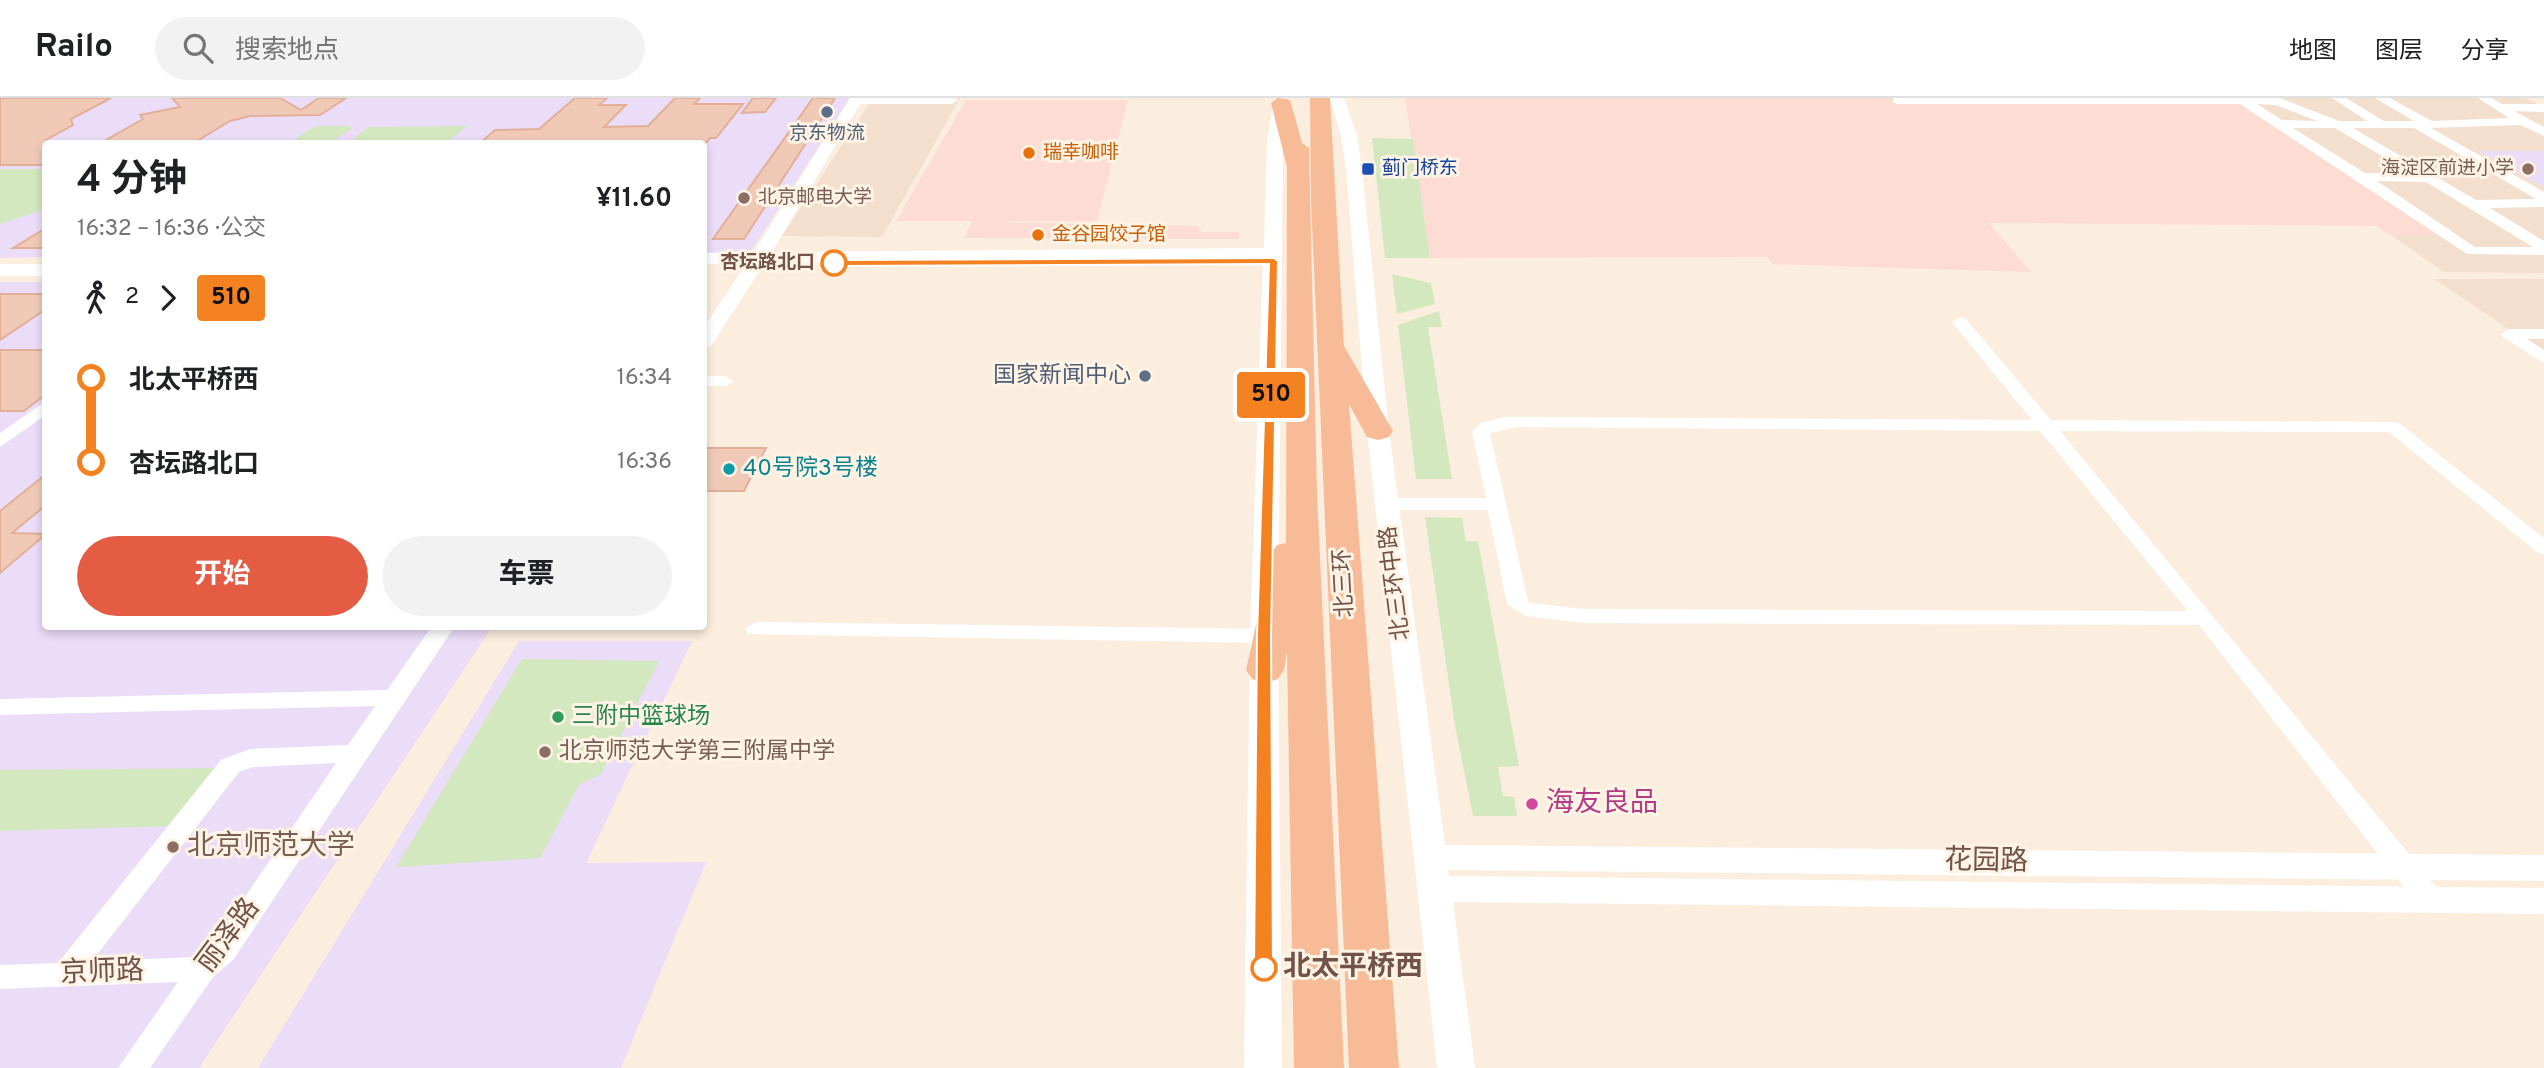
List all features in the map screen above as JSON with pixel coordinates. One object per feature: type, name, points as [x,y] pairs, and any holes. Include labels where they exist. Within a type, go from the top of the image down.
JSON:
[{"type":"highway","name":"北三环","points":[[1331,99],[1322,201],[1374,1068]]},
{"type":"highway","name":"北三环","points":[[1287,100],[1297,165],[1301,494],[1319,1068]]},
{"type":"highway","points":[[1273,330],[1299,387]]},
{"type":"highway","points":[[1331,343],[1378,431]]},
{"type":"highway","points":[[1265,670],[1301,494]]},
{"type":"street","points":[[2338,98],[2383,125]]},
{"type":"street","points":[[2381,98],[2544,198]]},
{"type":"street","points":[[2407,98],[2454,124]]},
{"type":"street","points":[[2484,98],[2544,132]]},
{"type":"street","points":[[2532,98],[2544,106]]},
{"type":"street","points":[[707,337],[856,99],[952,100]]},
{"type":"street","name":"北三环中路","points":[[1331,99],[1349,136],[1354,168],[1378,431],[1456,1068]]},
{"type":"street","points":[[2240,99],[2472,251],[2544,249]]},
{"type":"street","points":[[1897,100],[2276,99],[2337,124],[2544,249]]},
{"type":"street","points":[[1263,1068],[1264,636],[1273,330],[1275,143],[1287,100]]},
{"type":"street","points":[[2503,107],[2544,106]]},
{"type":"street","points":[[2277,124],[2422,125],[2522,121]]},
{"type":"street","points":[[2362,177],[2428,178]]},
{"type":"street","points":[[2473,204],[2544,203]]},
{"type":"street","points":[[707,258],[1274,257]]},
{"type":"street","points":[[707,264],[757,260]]},
{"type":"street","points":[[0,263],[42,263]]},
{"type":"street","points":[[0,270],[42,270]]},
{"type":"street","points":[[1960,321],[2205,618],[2431,901]]},
{"type":"street","points":[[2544,334],[2509,334],[2544,358]]},
{"type":"street","points":[[707,381],[725,381]]},
{"type":"street","points":[[0,442],[42,410]]},
{"type":"street","points":[[2205,618],[1598,616],[1527,610],[1518,604],[1481,431],[1489,426],[1554,423],[2393,427],[2544,548]]},
{"type":"street","points":[[1387,504],[1496,505]]},
{"type":"street","points":[[755,629],[1264,636]]},
{"type":"street","name":"丽泽路","points":[[133,1068],[203,969],[222,952],[441,630]]},
{"type":"street","points":[[0,708],[394,698]]},
{"type":"street","points":[[66,974],[230,766],[250,758],[355,753]]},
{"type":"street","points":[[2174,864],[2196,898]]},
{"type":"street","name":"花园路","points":[[1431,873],[2174,864],[2544,867]]},
{"type":"street","name":"花园路","points":[[1431,873],[2196,898],[2544,901]]},
{"type":"street","name":"京师路","points":[[0,977],[203,969]]},
{"type":"shaded area","name":"北京邮电大学","points":[[0,98],[850,98],[750,253],[707,253],[707,140],[42,140],[42,257],[0,258]]},
{"type":"shaded area","points":[[873,98],[960,98],[882,237],[782,236]]},
{"type":"shaded area","points":[[1405,98],[1886,98],[1891,103],[2239,103],[2444,235],[2391,235],[2376,226],[1989,223],[2031,272],[1773,264],[1767,257],[1430,258]]},
{"type":"shaded area","points":[[1886,98],[2526,98],[2544,107],[2544,151],[2480,152],[2544,187],[2544,273],[2444,272],[2391,235],[2442,235],[1891,103]]},
{"type":"shaded area","points":[[966,100],[1128,100],[1097,221],[989,222],[1199,226],[1201,232],[1239,232],[1239,239],[964,238],[972,221],[896,221]]},
{"type":"shaded area","name":"海淀区前进小学","points":[[2478,151],[2544,151],[2544,187]]},
{"type":"shaded area","points":[[2434,279],[2544,279],[2544,353]]},
{"type":"shaded area","name":"北京师范大学","points":[[0,282],[42,282],[42,630],[490,630],[199,1068],[0,1068]]},
{"type":"shaded area","name":"北京师范大学第三附属中学","points":[[519,641],[692,641],[586,863],[706,862],[621,1068],[258,1068]]},
{"type":"green space","points":[[315,126],[352,128],[334,140],[294,140]]},
{"type":"green space","points":[[467,126],[450,140],[351,140],[369,127]]},
{"type":"green space","points":[[1372,138],[1413,139],[1430,258],[1385,258]]},
{"type":"green space","points":[[0,169],[42,169],[42,210],[0,224]]},
{"type":"green space","points":[[1392,274],[1431,283],[1435,304],[1397,314]]},
{"type":"green space","points":[[1439,311],[1442,327],[1428,327],[1452,479],[1416,479],[1398,325]]},
{"type":"green space","points":[[1425,517],[1462,518],[1466,541],[1478,541],[1519,766],[1498,767],[1503,796],[1514,797],[1517,816],[1473,816],[1455,726]]},
{"type":"green space","name":"三附中篮球场","points":[[522,659],[659,661],[601,774],[579,785],[540,858],[396,867]]},
{"type":"green space","points":[[219,768],[171,826],[0,831],[0,770]]},
{"type":"building","points":[[0,98],[111,98],[71,119],[73,125],[42,140],[42,165],[0,165]]},
{"type":"building","points":[[172,98],[280,98],[301,110],[319,98],[346,98],[320,115],[250,116],[230,121],[199,140],[106,140],[143,119],[140,115],[180,107]]},
{"type":"building","points":[[575,98],[607,98],[599,105],[626,105],[604,127],[648,126],[675,98],[700,98],[694,104],[743,104],[716,138],[710,138],[707,142],[484,140],[495,130],[539,129]]},
{"type":"building","points":[[753,98],[776,98],[765,112],[742,113]]},
{"type":"building","points":[[813,98],[835,98],[744,239],[713,239]]},
{"type":"building","points":[[42,230],[42,248],[13,248]]},
{"type":"building","points":[[0,294],[42,294],[42,312],[0,340]]},
{"type":"building","points":[[0,350],[42,350],[42,397],[24,411],[0,411]]},
{"type":"building","name":"40号院3号楼","points":[[707,448],[766,448],[744,491],[707,491]]},
{"type":"building","points":[[42,477],[42,508],[12,533],[42,534],[42,537],[0,573],[0,511]]},
{"type":"bus line","name":"510","points":[[834,263],[1274,261],[1264,636],[1264,968]]},
{"type":"place","name":"京东物流","points":[[827,112]]},
{"type":"place","name":"瑞幸咖啡","points":[[1029,153]]},
{"type":"place","name":"蓟门桥东","points":[[1368,169]]},
{"type":"place","name":"海淀区前进小学","points":[[2528,169]]},
{"type":"place","name":"北京邮电大学","points":[[744,198]]},
{"type":"place","name":"金谷园饺子馆","points":[[1038,235]]},
{"type":"place","name":"杏坛路北口","points":[[834,263]]},
{"type":"place","name":"国家新闻中心","points":[[1145,376]]},
{"type":"place","name":"40号院3号楼","points":[[729,469]]},
{"type":"place","name":"三附中篮球场","points":[[558,717]]},
{"type":"place","name":"北京师范大学第三附属中学","points":[[545,752]]},
{"type":"place","name":"海友良品","points":[[1532,804]]},
{"type":"place","name":"北京师范大学","points":[[173,847]]},
{"type":"place","name":"北太平桥西","points":[[1264,968]]}]
